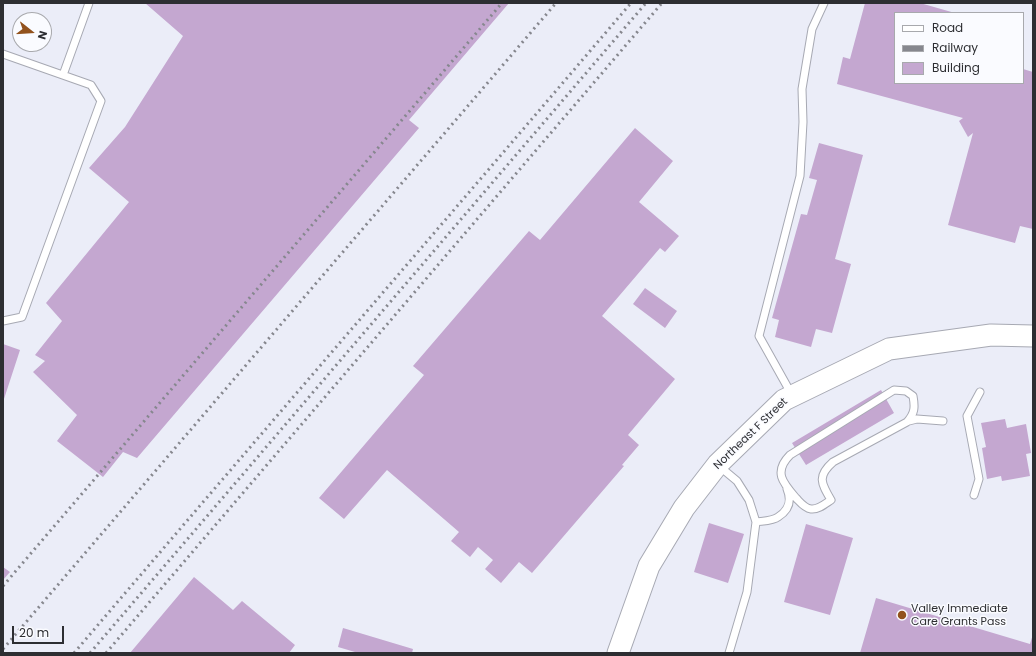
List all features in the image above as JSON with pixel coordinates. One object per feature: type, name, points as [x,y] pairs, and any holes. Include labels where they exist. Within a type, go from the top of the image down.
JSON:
[{"type":"main road","name":"Northeast F Street","points":[[618,653],[649,566],[684,508],[718,464],[784,400],[889,349],[991,335],[1033,336]]},
{"type":"lane","points":[[63,75],[89,3]]},
{"type":"lane","points":[[792,395],[759,336],[800,176],[803,122],[802,89],[812,29],[824,3]]},
{"type":"lane","points":[[3,54],[91,85],[101,101],[22,317],[3,321]]},
{"type":"lane","points":[[756,522],[778,518],[788,507],[790,497],[781,474],[782,466],[790,455],[894,390],[906,391],[913,396],[915,406],[914,415],[907,422]]},
{"type":"lane","points":[[974,496],[979,479],[967,416],[980,392]]},
{"type":"lane","points":[[784,484],[803,506],[811,509],[818,508],[830,500],[822,479],[824,470],[833,462],[907,422],[917,419],[943,421]]},
{"type":"lane","points":[[718,464],[737,481],[749,500],[756,522],[747,592],[729,653]]},
{"type":"building","points":[[145,3],[509,3],[409,120],[419,128],[137,458],[123,452],[103,477],[57,441],[77,415],[33,372],[45,361],[35,355],[62,321],[46,303],[129,202],[89,168],[125,127],[183,36]]},
{"type":"building","points":[[865,3],[920,3],[952,12],[894,12],[894,84],[1024,84],[1024,69],[1033,72],[1033,229],[1020,226],[1015,243],[948,225],[973,133],[968,137],[959,121],[963,118],[837,84],[843,57],[850,59]]},
{"type":"building","points":[[635,128],[673,161],[639,202],[679,236],[665,252],[660,248],[602,316],[675,379],[628,435],[639,445],[622,465],[624,466],[532,573],[519,562],[501,583],[485,569],[493,560],[478,547],[470,557],[451,541],[459,532],[387,470],[344,519],[319,498],[424,375],[413,366],[529,231],[540,240]]},
{"type":"building","points":[[819,143],[863,155],[835,259],[851,264],[832,333],[816,329],[811,347],[775,337],[779,320],[772,318],[801,214],[807,215],[817,180],[809,178]]},
{"type":"building","points":[[645,288],[677,311],[665,328],[633,304]]},
{"type":"building","points":[[3,344],[20,350],[3,402]]},
{"type":"building","points":[[881,390],[894,413],[806,465],[792,443]]},
{"type":"building","points":[[1005,419],[1007,428],[1026,424],[1031,453],[1026,454],[1030,476],[1002,481],[1001,476],[987,479],[982,448],[986,447],[981,423]]},
{"type":"building","points":[[709,523],[744,534],[728,583],[694,572]]},
{"type":"building","points":[[806,524],[853,538],[830,615],[784,602]]},
{"type":"building","points":[[3,567],[10,572],[3,580]]},
{"type":"building","points":[[194,577],[233,610],[242,601],[295,645],[289,653],[130,653]]},
{"type":"building","name":"Valley Immediate Care Grants Pass","points":[[876,598],[1030,644],[1033,634],[1033,653],[860,653]]},
{"type":"building","points":[[343,628],[413,649],[412,653],[354,653],[355,652],[338,647]]},
{"type":"railway","points":[[3,586],[502,3]]},
{"type":"railway","points":[[3,649],[556,3]]},
{"type":"railway","points":[[74,653],[631,3]]},
{"type":"railway","points":[[90,653],[646,3]]},
{"type":"railway","points":[[106,653],[662,3]]},
{"type":"place","name":"Valley Immediate Care Grants Pass","points":[[902,615]]}]
